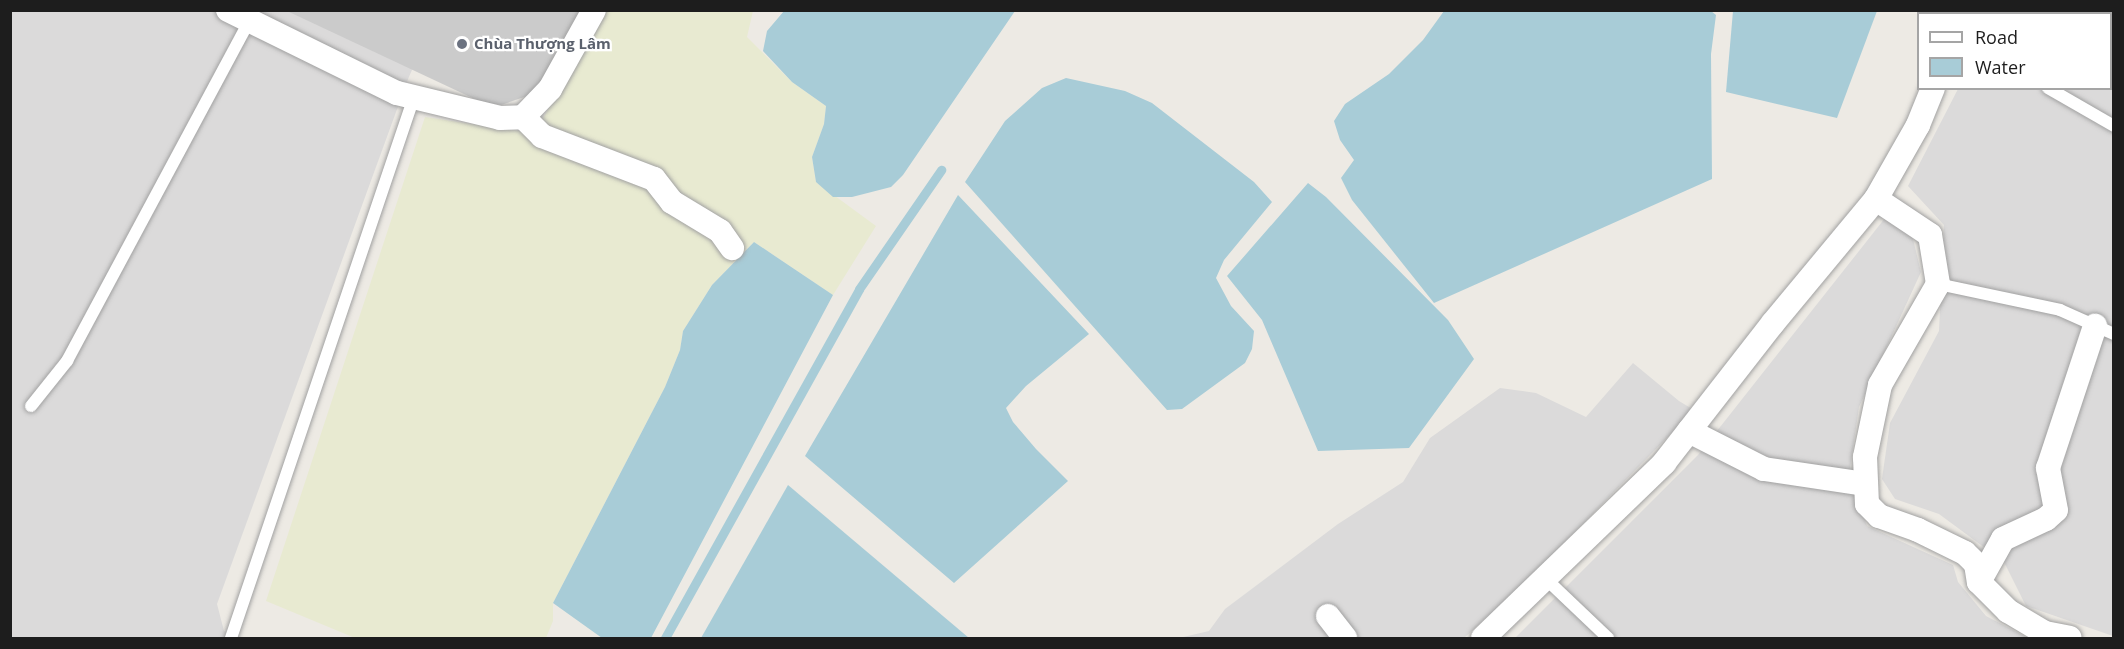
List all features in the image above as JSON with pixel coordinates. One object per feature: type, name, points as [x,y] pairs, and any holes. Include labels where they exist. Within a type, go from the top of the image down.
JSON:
[{"type":"street","points":[[238,16],[397,93],[500,118],[523,117],[550,89],[594,10]]},
{"type":"street","points":[[1483,639],[1664,463],[1773,323],[1876,199],[1918,125],[1932,90]]},
{"type":"street","points":[[523,117],[542,136],[654,179],[672,202],[720,231],[732,248]]},
{"type":"street","points":[[1876,199],[1930,235],[1938,284],[1880,385],[1865,457],[1867,504],[1879,516],[1918,530],[1965,553],[1976,564],[1979,582],[2028,632],[2045,633],[2070,639]]},
{"type":"street","points":[[1979,582],[2003,539],[2046,519],[2056,510],[2048,468],[2104,330]]},
{"type":"street","points":[[1689,431],[1764,469],[1866,484]]},
{"type":"street","points":[[1328,616],[1345,639]]},
{"type":"lane","points":[[31,406],[67,361],[238,16]]},
{"type":"lane","points":[[2051,90],[2114,126]]},
{"type":"lane","points":[[231,639],[414,97]]},
{"type":"lane","points":[[1938,284],[2060,310],[2104,330]]},
{"type":"lane","points":[[1546,579],[1608,639]]},
{"type":"shaded area","points":[[10,11],[438,11],[408,79],[217,604],[224,631],[240,638],[11,638]]},
{"type":"shaded area","name":"Chùa Thượng Lâm","points":[[287,11],[584,11],[546,78],[530,95],[501,105],[481,102]]},
{"type":"shaded area","points":[[2113,11],[2113,636],[2026,606],[2004,562],[1939,514],[1895,499],[1882,479],[1890,423],[1939,331],[1944,225],[1908,186],[1957,90],[2112,90],[2112,12],[1998,12]]},
{"type":"shaded area","points":[[1885,218],[1912,235],[1921,272],[1859,407],[1849,475],[1867,526],[1953,565],[1958,582],[1986,616],[2028,638],[1515,638],[1698,455]]},
{"type":"shaded area","points":[[1633,363],[1679,401],[1694,410],[1525,583],[1464,638],[1179,638],[1209,631],[1225,609],[1338,524],[1403,482],[1430,438],[1500,388],[1536,393],[1586,417]]},
{"type":"green space","points":[[607,11],[753,11],[747,37],[792,82],[826,106],[824,124],[812,157],[816,182],[876,226],[833,295],[754,242],[712,285],[683,331],[680,350],[665,387],[553,603],[553,621],[546,638],[355,638],[266,601],[425,117],[534,133]]},
{"type":"water","points":[[784,11],[1015,11],[903,175],[891,187],[852,197],[833,197],[816,182],[812,157],[824,124],[826,106],[792,82],[763,51],[767,31]]},
{"type":"water","points":[[1444,11],[1711,11],[1716,15],[1711,54],[1712,179],[1434,303],[1352,200],[1341,178],[1354,160],[1340,140],[1334,121],[1345,104],[1389,74],[1423,40]]},
{"type":"water","points":[[1733,11],[1877,11],[1837,118],[1726,92]]},
{"type":"water","points":[[1066,78],[1125,91],[1152,103],[1254,182],[1272,202],[1224,260],[1216,278],[1231,306],[1254,331],[1252,349],[1245,363],[1182,409],[1167,410],[965,182],[1005,121],[1042,88]]},
{"type":"water","points":[[1308,183],[1326,197],[1448,320],[1474,359],[1409,448],[1318,451],[1262,320],[1227,276]]},
{"type":"water","points":[[958,195],[1089,334],[1026,386],[1006,408],[1013,422],[1068,481],[954,583],[805,456]]},
{"type":"water","points":[[754,242],[833,295],[651,638],[602,638],[553,603],[665,387],[680,350],[683,331],[712,285]]},
{"type":"water","points":[[788,485],[969,638],[701,638]]},
{"type":"waterway","points":[[665,638],[859,289],[941,170]]},
{"type":"place","name":"Chùa Thượng Lâm","points":[[462,44]]}]
